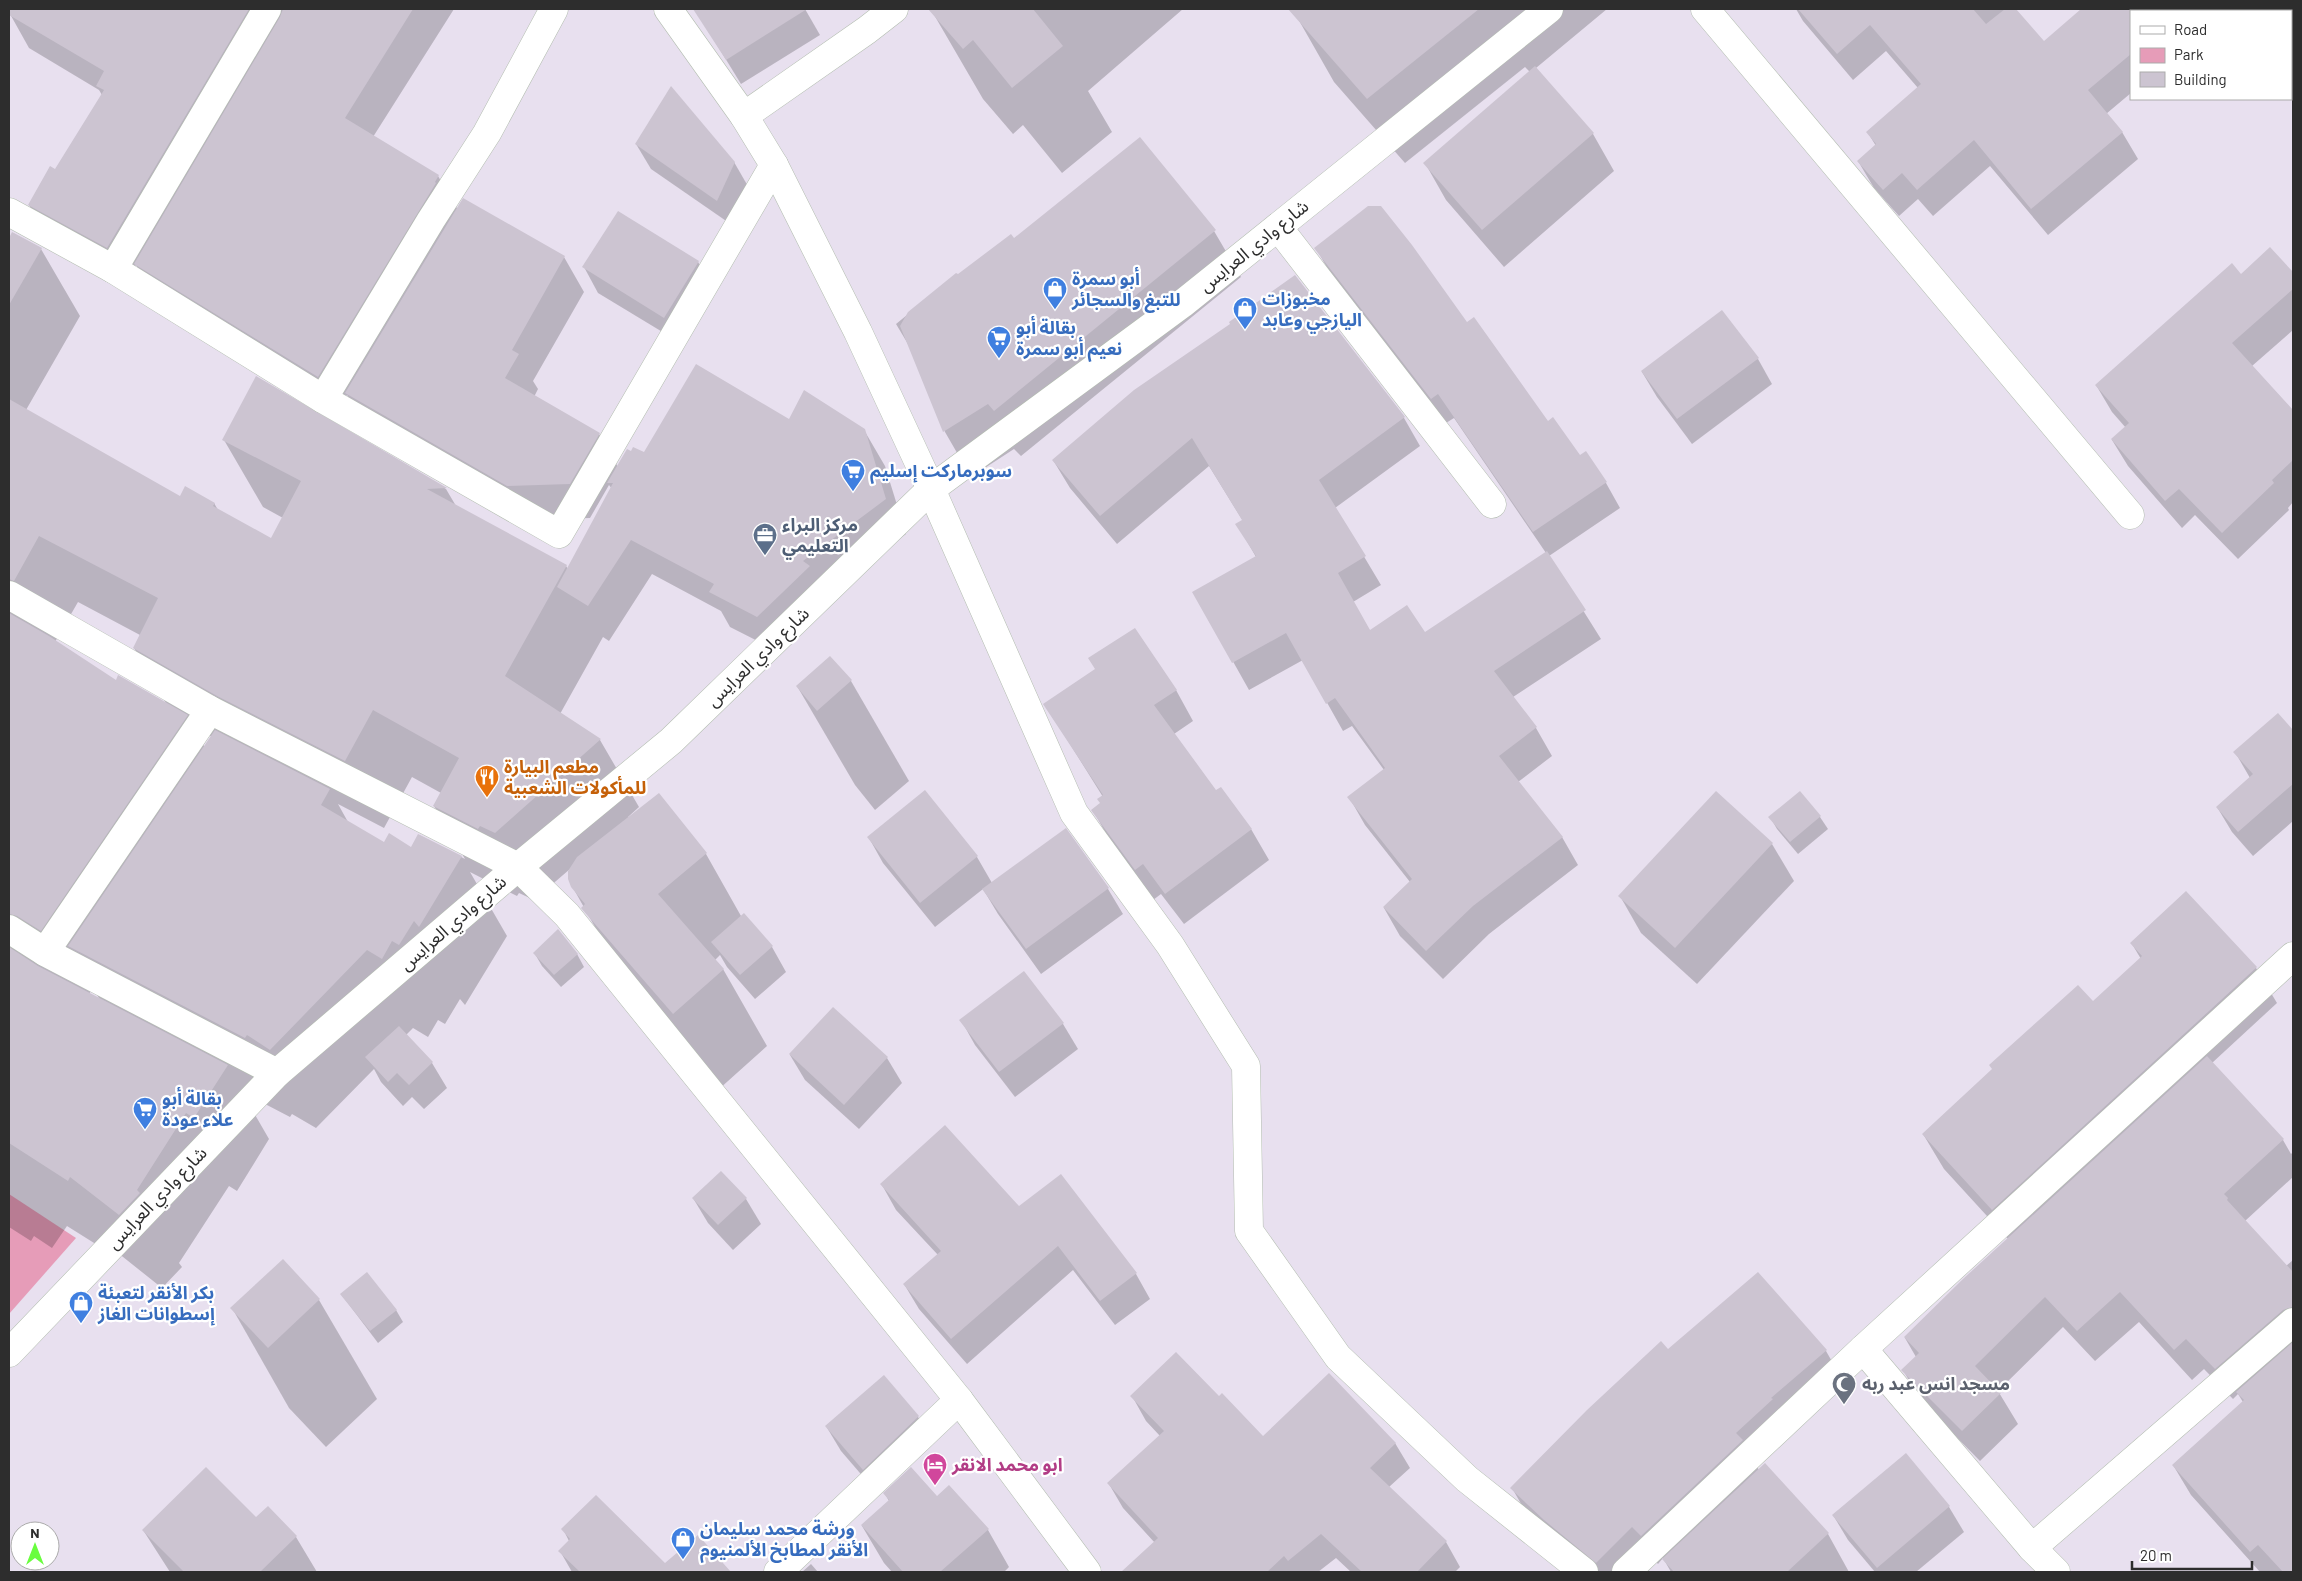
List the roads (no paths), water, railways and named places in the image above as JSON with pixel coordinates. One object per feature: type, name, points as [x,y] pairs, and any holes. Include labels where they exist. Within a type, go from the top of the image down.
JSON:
[{"type":"street","points":[[113,270],[266,9]]},
{"type":"street","points":[[323,399],[431,220],[487,133],[554,9]]},
{"type":"street","points":[[668,9],[744,116],[774,165],[858,332],[931,489],[1074,813],[1170,945],[1246,1066],[1249,1231],[1338,1358],[1467,1479],[1584,1572]]},
{"type":"street","points":[[744,116],[894,9]]},
{"type":"street","name":"شارع وادي العرايس","points":[[9,1353],[277,1073],[518,867],[671,741],[931,489],[1182,304],[1549,9]]},
{"type":"street","points":[[1705,9],[2130,515]]},
{"type":"street","points":[[9,212],[113,270],[323,399],[559,534],[774,165]]},
{"type":"street","points":[[1278,227],[1492,504]]},
{"type":"street","points":[[9,595],[210,710],[518,867],[567,915],[959,1400],[1086,1572]]},
{"type":"street","points":[[45,952],[210,710]]},
{"type":"street","points":[[9,929],[45,952],[277,1073]]},
{"type":"street","points":[[1626,1572],[1863,1349],[2293,956]]},
{"type":"street","points":[[2032,1548],[2293,1322]]},
{"type":"street","points":[[1863,1349],[2032,1548],[2056,1572]]},
{"type":"street","points":[[778,1572],[959,1400]]},
{"type":"place","name":"أبو سمرة للتبغ والسجائر","points":[[1055,310]]},
{"type":"place","name":"مخبوزات اليازجي وعابد","points":[[1245,330]]},
{"type":"place","name":"بقالة أبو نعيم أبو سمرة","points":[[999,359]]},
{"type":"place","name":"سوبرماركت إسليم","points":[[853,492]]},
{"type":"place","name":"مركز البراء التعليمي","points":[[765,556]]},
{"type":"place","name":"مطعم البيارة للمأكولات الشعبية","points":[[487,798]]},
{"type":"place","name":"بقالة أبو علاء عودة","points":[[145,1130]]},
{"type":"place","name":"بكر الأنقر لتعبئة إسطوانات الغاز","points":[[81,1324]]},
{"type":"place","name":"مسجد انس عبد ربه","points":[[1844,1405]]},
{"type":"place","name":"ابو محمد الانقر","points":[[935,1486]]},
{"type":"place","name":"ورشة محمد سليمان الأنقر لمطابخ الألمنيوم","points":[[683,1560]]}]
